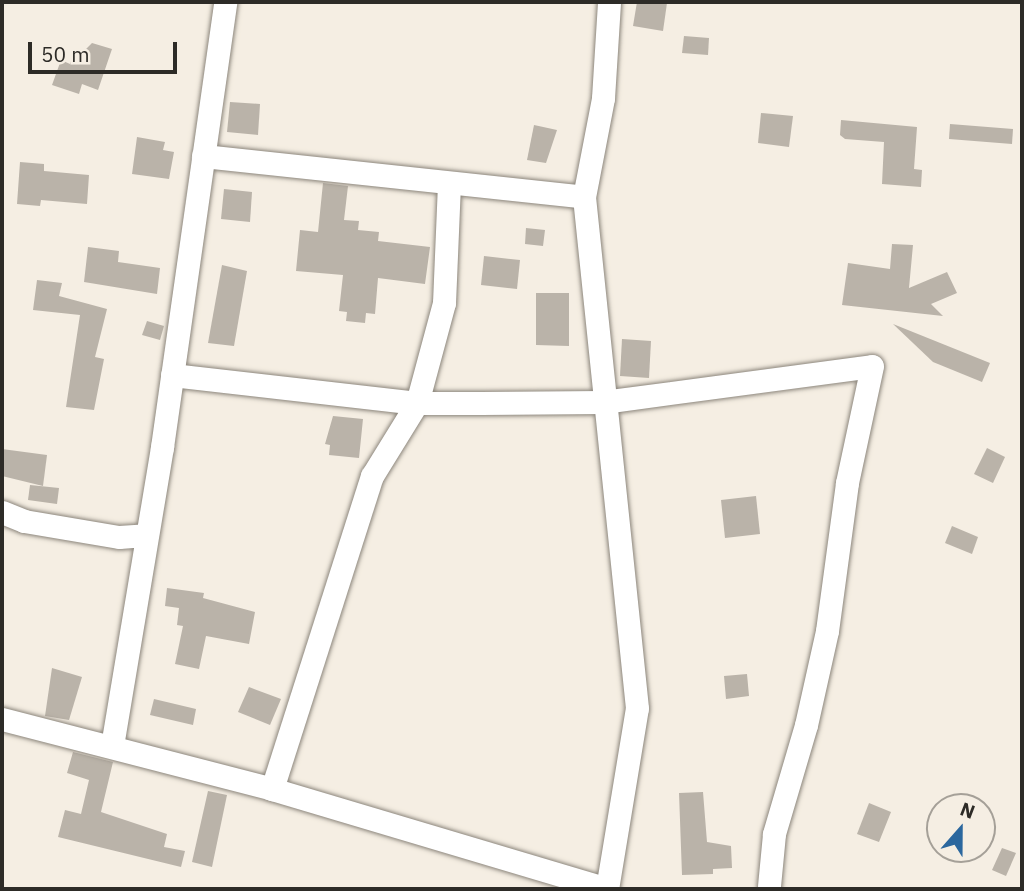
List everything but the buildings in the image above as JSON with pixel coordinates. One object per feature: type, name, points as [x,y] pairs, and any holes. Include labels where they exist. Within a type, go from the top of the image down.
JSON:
[{"type":"street","points":[[112,746],[172,375],[225,2]]},
{"type":"street","points":[[2,719],[272,789],[607,889],[637,709],[584,197],[603,98],[609,2]]},
{"type":"street","points":[[203,156],[584,197]]},
{"type":"street","points":[[272,789],[372,476],[417,403],[444,303],[449,184]]},
{"type":"street","points":[[172,375],[417,403],[604,400],[872,366],[847,483],[827,631],[806,725],[774,834],[769,886]]},
{"type":"street","points":[[2,512],[24,521],[119,537],[146,535]]}]
